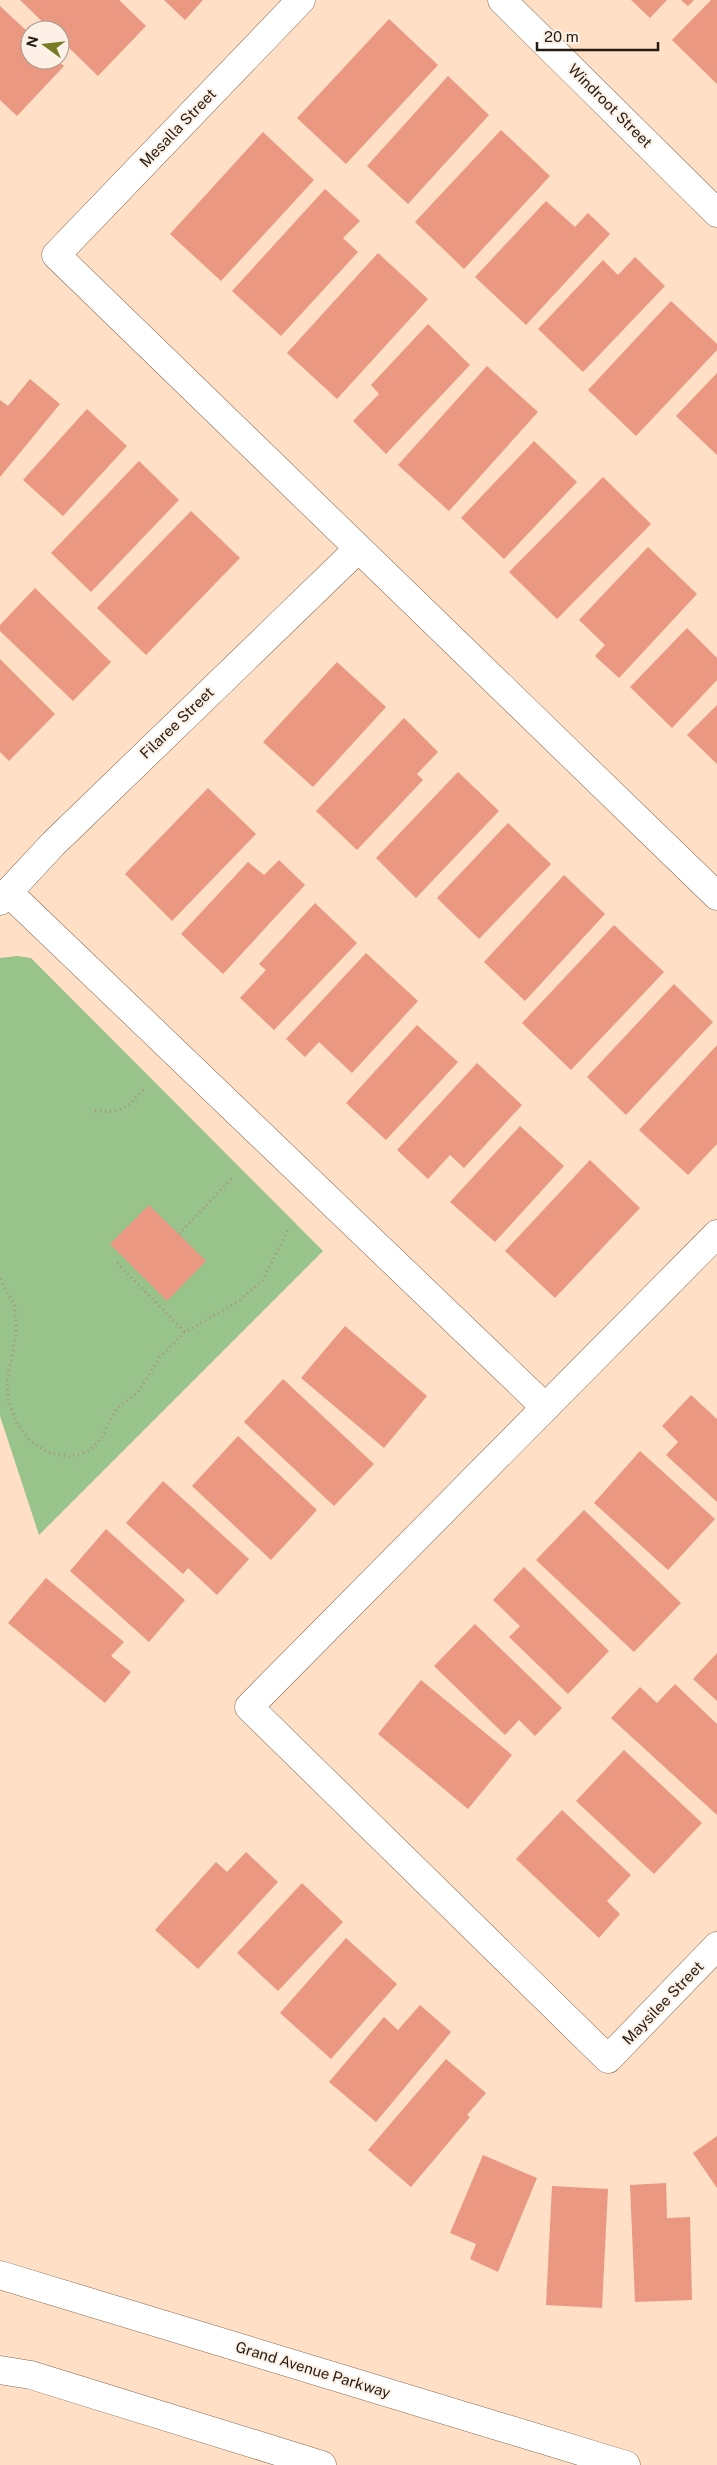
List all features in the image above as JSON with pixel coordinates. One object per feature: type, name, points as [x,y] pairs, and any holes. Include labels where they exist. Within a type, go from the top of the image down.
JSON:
[{"type":"street","name":"Mesalla Street","points":[[301,0],[56,255],[358,549]]},
{"type":"street","name":"Windroot Street","points":[[502,0],[717,213]]},
{"type":"street","points":[[358,549],[717,896]]},
{"type":"street","name":"Filaree Street","points":[[4,897],[53,844],[358,549]]},
{"type":"street","points":[[4,897],[545,1407],[717,1234]]},
{"type":"street","name":"Maysilee Street","points":[[545,1407],[249,1707],[608,2059],[717,1946]]},
{"type":"street","name":"Grand Avenue Parkway","points":[[0,2275],[626,2465]]},
{"type":"street","points":[[0,2370],[31,2375],[322,2465]]},
{"type":"path","points":[[95,1111],[115,1112],[125,1108],[145,1088]]},
{"type":"path","points":[[179,1234],[234,1176]]},
{"type":"path","points":[[0,1280],[16,1306],[16,1333],[7,1381],[8,1399],[17,1423],[30,1441],[47,1452],[69,1457],[89,1451],[102,1437],[116,1409],[138,1392],[160,1357],[186,1332],[239,1301],[263,1280],[288,1228]]},
{"type":"path","points":[[117,1263],[186,1332]]},
{"type":"green space","points":[[17,956],[31,958],[323,1251],[39,1535],[0,1416],[0,958]]},
{"type":"building","points":[[20,0],[119,0],[146,26],[98,76],[70,49],[70,20],[41,20]]},
{"type":"building","points":[[164,0],[203,0],[185,20]]},
{"type":"building","points":[[631,0],[667,0],[650,18]]},
{"type":"building","points":[[681,0],[694,0],[688,6]]},
{"type":"building","points":[[711,0],[717,0],[717,84],[672,40]]},
{"type":"building","points":[[0,6],[20,25],[20,70],[60,70],[17,116],[0,100]]},
{"type":"building","points":[[389,19],[438,65],[346,164],[297,118]]},
{"type":"building","points":[[448,76],[489,115],[408,204],[367,166]]},
{"type":"building","points":[[501,130],[550,176],[464,269],[415,222]]},
{"type":"building","points":[[263,132],[314,180],[221,281],[170,234]]},
{"type":"building","points":[[325,189],[360,221],[343,238],[358,252],[281,336],[232,291]]},
{"type":"building","points":[[546,201],[575,227],[588,213],[610,234],[526,325],[475,277]]},
{"type":"building","points":[[378,253],[428,299],[337,399],[287,353]]},
{"type":"building","points":[[635,257],[665,286],[583,372],[538,329],[603,260],[618,275]]},
{"type":"building","points":[[671,301],[717,344],[717,350],[636,436],[588,390]]},
{"type":"building","points":[[428,324],[470,365],[386,454],[353,421],[379,394],[371,385]]},
{"type":"building","points":[[487,366],[538,412],[449,511],[398,465]]},
{"type":"building","points":[[717,373],[717,455],[676,416]]},
{"type":"building","points":[[30,379],[60,404],[0,477],[0,400],[8,406]]},
{"type":"building","points":[[87,409],[127,446],[63,516],[23,480]]},
{"type":"building","points":[[534,441],[577,482],[504,559],[461,518]]},
{"type":"building","points":[[139,461],[179,500],[91,592],[51,553]]},
{"type":"building","points":[[603,477],[651,524],[557,619],[509,572]]},
{"type":"building","points":[[191,511],[240,558],[146,655],[97,608]]},
{"type":"building","points":[[648,547],[697,594],[619,678],[595,656],[605,645],[579,620]]},
{"type":"building","points":[[35,588],[111,662],[73,701],[0,631],[0,625]]},
{"type":"building","points":[[687,628],[717,658],[717,680],[672,728],[630,687]]},
{"type":"building","points":[[0,659],[55,714],[9,761],[0,752]]},
{"type":"building","points":[[337,662],[386,707],[313,787],[263,742]]},
{"type":"building","points":[[717,705],[717,764],[687,735]]},
{"type":"building","points":[[404,718],[438,752],[417,774],[423,780],[357,850],[316,811]]},
{"type":"building","points":[[458,772],[499,811],[416,898],[376,858]]},
{"type":"building","points":[[208,788],[256,834],[172,921],[125,874]]},
{"type":"building","points":[[508,823],[551,864],[479,939],[437,898]]},
{"type":"building","points":[[279,860],[305,885],[223,974],[181,934],[248,862],[264,875]]},
{"type":"building","points":[[564,875],[605,914],[525,1001],[484,962]]},
{"type":"building","points":[[315,903],[357,943],[274,1030],[240,998],[266,970],[259,964]]},
{"type":"building","points":[[614,925],[664,972],[571,1070],[522,1023]]},
{"type":"building","points":[[366,953],[418,1001],[352,1073],[319,1042],[305,1057],[286,1039]]},
{"type":"building","points":[[674,984],[713,1022],[626,1115],[587,1077]]},
{"type":"building","points":[[417,1025],[458,1062],[386,1140],[346,1103]]},
{"type":"building","points":[[717,1045],[717,1144],[688,1175],[639,1130]]},
{"type":"building","points":[[477,1063],[522,1105],[464,1168],[450,1155],[428,1179],[397,1150]]},
{"type":"building","points":[[520,1126],[564,1166],[495,1242],[450,1202]]},
{"type":"building","points":[[590,1160],[640,1208],[555,1298],[505,1251]]},
{"type":"building","points":[[149,1205],[206,1261],[167,1301],[110,1244]]},
{"type":"building","points":[[345,1326],[427,1396],[384,1448],[301,1378]]},
{"type":"building","points":[[283,1379],[374,1464],[334,1506],[244,1422]]},
{"type":"building","points":[[691,1395],[717,1419],[717,1502],[666,1455],[678,1442],[662,1426]]},
{"type":"building","points":[[238,1436],[317,1510],[271,1560],[192,1486]]},
{"type":"building","points":[[640,1451],[715,1519],[668,1570],[594,1503]]},
{"type":"building","points":[[163,1481],[249,1559],[217,1595],[188,1568],[183,1574],[126,1523]]},
{"type":"building","points":[[584,1510],[681,1603],[634,1652],[536,1560]]},
{"type":"building","points":[[106,1529],[185,1600],[149,1642],[70,1571]]},
{"type":"building","points":[[524,1567],[609,1651],[568,1694],[509,1637],[520,1626],[493,1600]]},
{"type":"building","points":[[46,1578],[124,1642],[111,1656],[131,1672],[105,1703],[8,1623]]},
{"type":"building","points":[[475,1624],[562,1708],[535,1736],[519,1720],[505,1735],[434,1666]]},
{"type":"building","points":[[717,1653],[717,1701],[693,1679]]},
{"type":"building","points":[[421,1680],[512,1755],[468,1809],[378,1734]]},
{"type":"building","points":[[675,1684],[717,1724],[717,1815],[611,1718],[640,1687],[657,1703]]},
{"type":"building","points":[[624,1750],[702,1823],[654,1874],[576,1801]]},
{"type":"building","points":[[562,1810],[631,1875],[607,1901],[620,1914],[599,1938],[516,1859]]},
{"type":"building","points":[[246,1852],[278,1882],[198,1969],[155,1930],[216,1862],[227,1872]]},
{"type":"building","points":[[302,1883],[343,1922],[278,1991],[237,1953]]},
{"type":"building","points":[[346,1938],[397,1984],[331,2059],[280,2013]]},
{"type":"building","points":[[420,2005],[451,2032],[376,2122],[329,2082],[384,2017],[398,2030]]},
{"type":"building","points":[[446,2059],[486,2093],[467,2115],[470,2117],[411,2187],[368,2150]]},
{"type":"building","points":[[717,2136],[717,2188],[693,2153]]},
{"type":"building","points":[[483,2155],[537,2178],[498,2272],[470,2259],[476,2244],[450,2233]]},
{"type":"building","points":[[666,2183],[667,2218],[690,2217],[692,2300],[635,2302],[630,2185]]},
{"type":"building","points":[[552,2186],[608,2189],[602,2308],[546,2305]]}]
